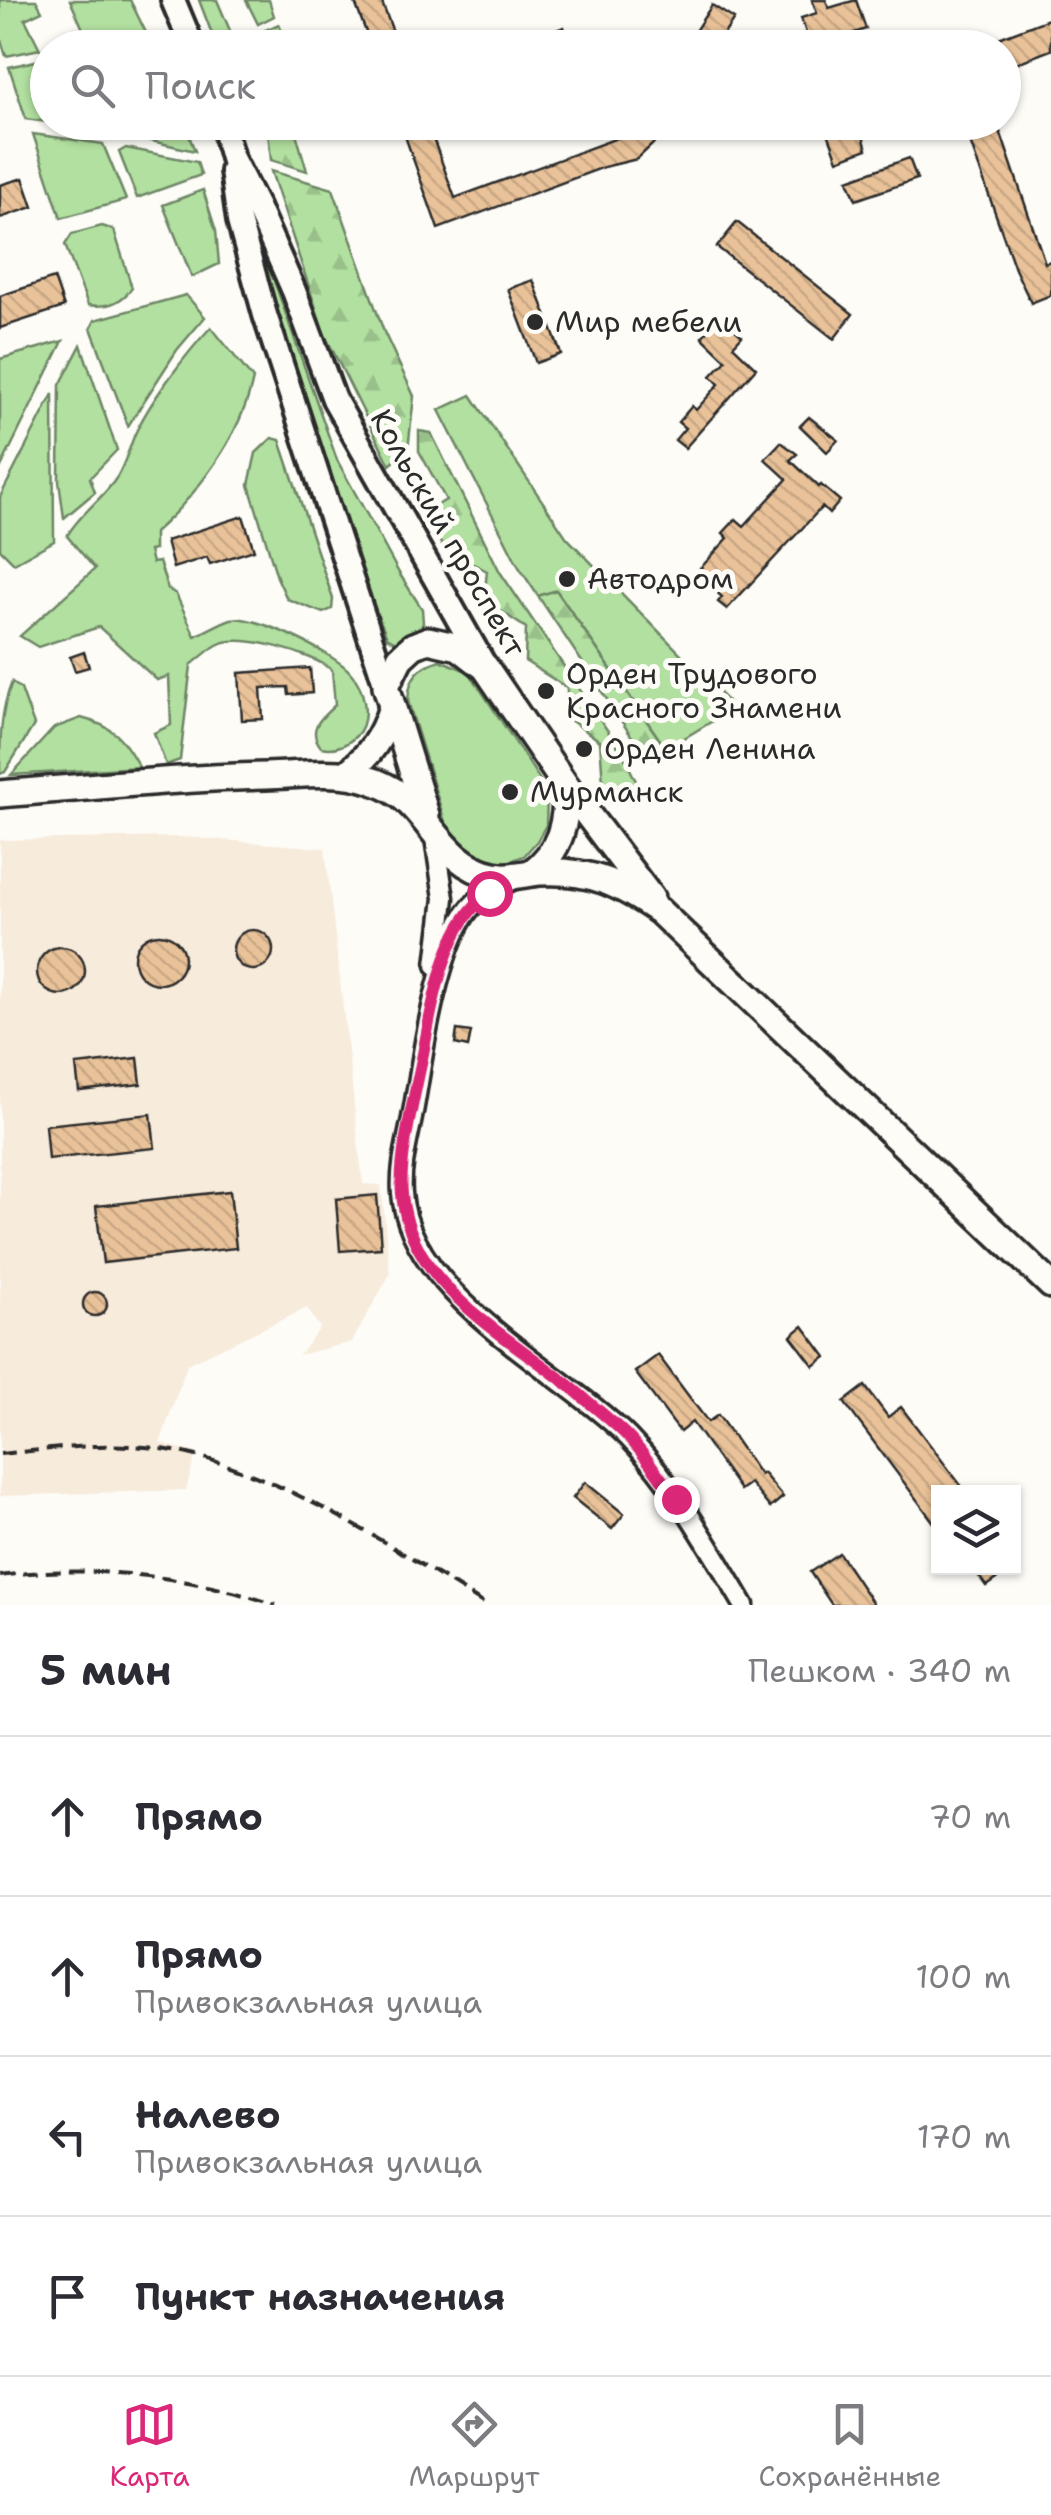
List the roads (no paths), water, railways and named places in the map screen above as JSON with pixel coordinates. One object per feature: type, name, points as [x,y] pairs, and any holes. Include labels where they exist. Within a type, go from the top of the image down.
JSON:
[{"type":"highway","points":[[348,773],[371,754],[384,734],[400,658],[413,646],[428,640],[459,647],[485,667]]},
{"type":"highway","name":"Кольский проспект","points":[[485,667],[566,786],[660,910]]},
{"type":"highway","name":"Кольский проспект","points":[[389,698],[433,832]]},
{"type":"highway","points":[[0,794],[180,778],[348,773],[388,787],[406,801],[447,850],[475,869],[496,876],[558,872],[615,882],[660,910],[1051,1285]]},
{"type":"highway","points":[[524,875],[543,864],[563,830],[566,786]]},
{"type":"main road","points":[[173,0],[186,30]]},
{"type":"main road","name":"Кольский проспект","points":[[227,140],[239,220],[264,315],[389,698]]},
{"type":"main road","name":"Кольский проспект","points":[[232,158],[294,291],[334,399],[485,667]]},
{"type":"street","points":[[433,832],[444,898],[430,1019],[404,1156],[402,1195],[421,1251],[451,1292],[630,1439],[676,1499],[744,1605]]},
{"type":"street","points":[[430,1019],[458,929],[473,904],[524,875]]},
{"type":"railway","points":[[0,1454],[121,1446],[201,1457],[243,1471],[329,1511],[486,1605]]},
{"type":"railway","points":[[0,1576],[69,1571],[140,1575],[210,1587],[276,1605]]},
{"type":"place","name":"Мир мебели","points":[[535,322]]},
{"type":"place","name":"Автодром","points":[[567,579]]},
{"type":"place","name":"Орден Трудового Красного Знамени","points":[[546,691]]},
{"type":"place","name":"Орден Ленина","points":[[584,749]]},
{"type":"place","name":"Мурманск","points":[[510,792]]}]
